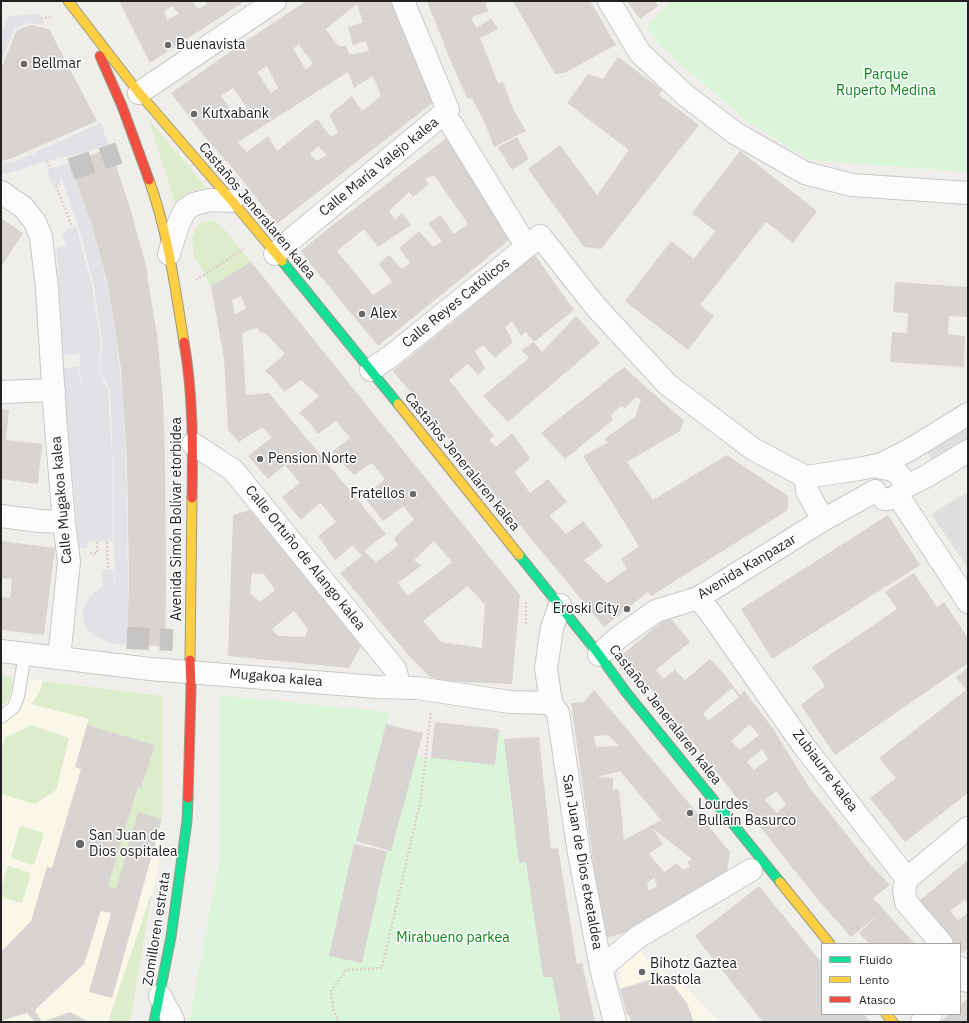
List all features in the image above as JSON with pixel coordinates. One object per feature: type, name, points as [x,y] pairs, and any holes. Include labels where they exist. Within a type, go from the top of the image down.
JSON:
[{"type":"street","name":"Castaños Jeneralaren kalea","points":[[68,1],[80,10],[139,92],[232,201],[371,370],[560,605],[626,692],[829,943]]},
{"type":"street","points":[[139,92],[275,1]]},
{"type":"street","name":"Calle María Valejo kalea","points":[[275,254],[448,110],[404,1]]},
{"type":"street","points":[[609,1],[640,53],[685,95],[735,133],[805,173],[852,185],[968,193]]},
{"type":"street","points":[[57,8],[80,10]]},
{"type":"street","name":"Avenida Simón Bolívar etorbidea","points":[[80,10],[122,106],[155,197],[169,254],[187,360],[193,444],[190,672]]},
{"type":"street","points":[[452,125],[530,236],[667,384],[753,449],[806,477],[884,469],[895,472],[902,478],[901,492],[968,602]]},
{"type":"street","name":"Calle Mugakoa kalea","points":[[1,192],[23,207],[35,222],[41,237],[47,288],[55,415],[69,562],[59,658]]},
{"type":"street","points":[[169,254],[178,225],[185,210],[194,204],[204,201],[232,201]]},
{"type":"street","name":"Calle Reyes Católicos","points":[[371,370],[391,356],[530,236]]},
{"type":"street","points":[[1,392],[54,390]]},
{"type":"street","points":[[884,469],[882,464],[911,449],[968,414]]},
{"type":"street","name":"Calle Ortuño de Alango kalea","points":[[193,444],[233,470],[395,669],[400,687]]},
{"type":"street","points":[[884,469],[875,478],[874,487],[877,495],[885,500],[890,500],[968,451]]},
{"type":"street","points":[[806,477],[807,491],[823,520]]},
{"type":"street","name":"Avenida Kanpazar","points":[[599,655],[619,637],[656,611],[698,598],[823,520],[875,491]]},
{"type":"street","points":[[1,516],[40,521],[64,522]]},
{"type":"street","name":"Zubiaurre kalea","points":[[698,598],[709,611],[803,745],[907,879]]},
{"type":"street","name":"San Juan de Dios etxetaldea","points":[[560,605],[552,628],[546,668],[551,703],[558,713],[579,853],[601,968],[615,1022]]},
{"type":"street","name":"Mugakoa kalea","points":[[1,651],[150,669],[377,687],[417,688],[510,702],[551,703]]},
{"type":"street","name":"Zomilloren estrata","points":[[154,1022],[172,930],[187,821],[191,688],[190,672]]},
{"type":"street","points":[[941,943],[906,902],[904,890],[907,879],[968,828]]},
{"type":"street","points":[[601,968],[638,937],[751,870]]},
{"type":"street","points":[[160,996],[173,1022]]},
{"type":"street","points":[[922,1022],[930,1015]]},
{"type":"lane","points":[[1,717],[14,707],[18,696],[25,654]]},
{"type":"path","points":[[41,19],[57,8]]},
{"type":"path","points":[[47,161],[51,169]]},
{"type":"path","points":[[56,186],[72,227]]},
{"type":"path","points":[[195,280],[242,251]]},
{"type":"path","points":[[97,542],[97,553]]},
{"type":"path","points":[[107,542],[108,570]]},
{"type":"path","points":[[339,1022],[333,1009],[331,991],[346,970],[382,968],[421,798],[431,711]]},
{"type":"shaded area","points":[[39,14],[44,25],[29,23],[15,27],[1,61],[1,34],[9,16]]},
{"type":"shaded area","points":[[101,123],[109,146],[47,161],[9,173],[1,173],[1,163],[14,162]]},
{"type":"shaded area","points":[[69,163],[91,222],[106,280],[116,336],[123,401],[126,460],[128,589],[127,645],[111,643],[97,637],[90,632],[84,623],[83,612],[87,601],[93,593],[103,586],[102,570],[114,570],[115,585],[112,431],[110,391],[101,373],[100,360],[103,344],[94,286],[80,232],[62,180],[59,181],[61,184],[53,187],[47,170]]},
{"type":"shaded area","points":[[76,226],[92,286],[101,343],[99,359],[100,373],[108,391],[112,459],[113,542],[87,541],[87,548],[79,547],[63,368],[79,367],[82,399],[79,352],[78,354],[63,355],[57,248],[66,246],[62,234],[68,232],[67,229]]},
{"type":"shaded area","points":[[968,414],[968,451],[939,469],[921,443]]},
{"type":"shaded area","points":[[968,492],[968,568],[931,514]]},
{"type":"shaded area","name":"San Juan de Dios ospitalea","points":[[1,675],[163,696],[162,819],[158,870],[108,1022],[1,1022]]},
{"type":"shaded area","name":"Bihotz Gaztea Ikastola","points":[[637,945],[645,958],[685,986],[720,1022],[629,1022],[620,989],[617,958]]},
{"type":"green space","name":"Parque Ruperto Medina","points":[[672,1],[968,1],[968,172],[809,160],[747,121],[660,46],[647,26]]},
{"type":"green space","points":[[149,120],[207,188],[192,191],[175,203]]},
{"type":"green space","points":[[214,220],[225,230],[251,262],[211,286],[194,256],[192,237],[199,224]]},
{"type":"green space","points":[[1,675],[13,677],[12,689],[9,697],[1,706]]},
{"type":"green space","points":[[43,681],[163,696],[162,819],[138,812],[116,889],[108,886],[138,787],[141,788],[154,745],[87,725],[89,719],[31,704],[40,691]]},
{"type":"green space","name":"Mirabueno parkea","points":[[219,695],[389,712],[354,844],[330,956],[362,963],[387,851],[391,850],[416,756],[495,765],[499,729],[504,739],[519,862],[526,862],[543,976],[552,977],[561,1022],[189,1022],[220,856]]},
{"type":"green space","points":[[31,725],[69,738],[56,790],[35,804],[1,794],[1,752],[5,738]]},
{"type":"green space","points":[[20,826],[44,833],[34,865],[11,858]]},
{"type":"green space","points":[[8,866],[31,873],[22,903],[1,897],[1,888]]},
{"type":"green space","points":[[152,892],[130,1022],[108,1022]]},
{"type":"building","points":[[119,1],[192,1],[198,9],[207,4],[205,1],[245,1],[150,63]],"holes":[[[172,6],[179,14],[167,20],[164,11]]]},
{"type":"building","points":[[306,1],[392,1],[435,101],[277,224],[235,171],[205,137],[171,93]],"holes":[[[357,4],[363,22],[348,27],[353,45],[366,41],[369,51],[349,54],[346,46],[338,46],[326,29]],[[299,45],[313,63],[306,70],[293,48]],[[267,66],[278,88],[271,93],[257,72]],[[348,72],[354,88],[373,76],[381,96],[362,111],[352,96],[329,115],[338,132],[331,137],[317,119],[277,151],[268,136],[247,152],[238,142]],[[233,88],[247,108],[235,116],[221,96]],[[318,146],[327,155],[317,161],[310,154]]]},
{"type":"building","points":[[427,1],[485,1],[488,11],[471,18],[477,28],[491,18],[498,29],[480,38],[498,83],[503,82],[513,109],[526,131],[494,147],[484,121],[472,99],[467,98]]},
{"type":"building","points":[[513,1],[590,1],[616,45],[564,73],[555,74]]},
{"type":"building","points":[[627,1],[655,1],[658,6],[640,19]]},
{"type":"building","points":[[31,25],[49,29],[97,121],[10,159],[1,161],[1,69],[17,30]]},
{"type":"building","points":[[618,57],[662,90],[659,95],[699,125],[601,249],[584,247],[528,169],[560,145],[597,195],[629,150],[567,103],[588,74],[603,79]]},
{"type":"building","points":[[449,136],[514,236],[378,346],[301,251]],"holes":[[[434,175],[468,224],[454,234],[440,215],[428,224],[442,241],[433,247],[419,231],[399,248],[410,263],[402,269],[389,255],[379,264],[392,282],[373,295],[337,251],[364,229],[378,247],[411,225],[402,213],[395,220],[389,211],[409,192],[413,197],[429,184],[425,179]]]},
{"type":"building","points":[[517,137],[529,159],[512,170],[498,147]]},
{"type":"building","points":[[110,148],[131,211],[147,269],[157,334],[163,398],[165,460],[165,646],[127,645],[129,583],[127,460],[121,369],[107,281],[91,222],[70,163]]},
{"type":"building","points":[[740,151],[817,211],[793,243],[766,222],[700,305],[714,316],[688,350],[625,301],[671,241],[694,259],[715,231],[692,213]]},
{"type":"building","points":[[1,218],[23,233],[1,267]]},
{"type":"building","points":[[535,255],[574,310],[534,342],[526,332],[521,336],[512,321],[505,327],[513,342],[495,358],[483,345],[475,351],[485,368],[478,375],[468,364],[449,380],[494,436],[489,440],[496,447],[512,433],[530,458],[515,472],[530,493],[548,479],[567,502],[549,516],[566,534],[583,521],[603,546],[584,560],[607,583],[627,569],[621,559],[639,546],[583,456],[608,442],[604,439],[635,417],[641,400],[636,397],[625,408],[621,406],[611,415],[613,420],[565,459],[541,433],[624,367],[684,421],[680,431],[627,462],[653,500],[727,455],[788,496],[788,510],[651,596],[648,592],[604,627],[393,371]]},
{"type":"building","points":[[251,262],[520,595],[512,684],[442,681],[429,676],[409,656],[340,573],[362,556],[353,545],[335,560],[318,536],[336,522],[329,513],[320,503],[301,520],[282,497],[300,483],[285,465],[268,479],[248,456],[272,437],[262,427],[239,442],[228,430],[224,359],[211,286]],"holes":[[[241,296],[246,308],[235,315],[232,300]],[[257,328],[261,333],[265,333],[285,354],[265,371],[275,380],[284,392],[301,380],[319,396],[299,413],[309,422],[318,434],[336,421],[350,438],[332,452],[344,465],[354,475],[372,463],[385,479],[364,497],[383,521],[403,506],[414,519],[394,538],[398,546],[376,562],[364,551],[386,534],[269,393],[246,395],[242,333]],[[434,541],[452,562],[408,596],[398,583],[421,566],[414,560]],[[468,586],[485,605],[482,648],[441,642],[423,621]]]},
{"type":"building","points":[[895,282],[968,287],[968,317],[949,316],[948,334],[965,336],[964,367],[890,362],[892,332],[907,333],[908,313],[893,312]]},
{"type":"building","points":[[576,316],[600,343],[508,422],[483,396],[529,358],[521,350],[534,342],[542,352]]},
{"type":"building","points":[[1,409],[9,410],[6,440],[42,444],[38,484],[1,479]]},
{"type":"building","points":[[250,510],[361,646],[349,668],[228,656],[233,515]],"holes":[[[252,573],[264,574],[275,590],[260,602],[250,594]],[[294,611],[308,629],[305,637],[278,636],[272,629]]]},
{"type":"building","points":[[888,515],[920,565],[772,659],[741,609]]},
{"type":"building","points":[[1,541],[55,548],[44,635],[1,630],[1,597],[10,598],[12,579],[1,578]]},
{"type":"building","points":[[914,573],[937,607],[944,602],[968,638],[968,663],[835,755],[801,705],[825,686],[812,667],[897,609],[885,592]]},
{"type":"building","points":[[669,616],[690,642],[656,670],[663,679],[675,670],[685,680],[710,659],[740,695],[744,691],[772,727],[809,787],[870,864],[890,885],[873,898],[914,943],[869,943],[859,933],[879,914],[851,937],[818,900],[623,654]],"holes":[[[732,688],[739,697],[708,721],[703,713]],[[750,724],[759,735],[740,750],[731,741]],[[762,749],[768,759],[754,770],[747,762]],[[776,791],[786,804],[777,813],[765,800]]]},
{"type":"building","points":[[968,668],[968,793],[905,842],[870,798],[896,778],[879,758],[966,690],[956,677]]},
{"type":"building","points":[[594,690],[730,852],[727,872],[623,933],[608,937],[603,931],[571,703],[584,702]],"holes":[[[608,735],[619,746],[596,747],[594,736]],[[620,771],[661,820],[624,840],[619,789],[613,790],[613,778],[597,777]],[[652,828],[692,859],[687,862],[690,867],[683,870],[677,863],[664,872],[649,854],[663,844]],[[654,878],[657,886],[649,891],[647,883]]]},
{"type":"building","points":[[435,722],[499,729],[495,765],[431,758]]},
{"type":"building","points":[[386,724],[423,733],[391,851],[356,841]]},
{"type":"building","points":[[87,725],[155,745],[141,788],[138,787],[108,886],[116,889],[138,812],[162,819],[112,998],[89,992],[111,913],[101,911],[84,964],[35,1010],[42,1022],[35,1022],[27,1013],[1,1021],[1,952],[31,921],[47,867],[52,868],[81,769],[75,767]]},
{"type":"building","points":[[539,737],[551,849],[558,848],[577,964],[582,963],[595,1022],[561,1022],[552,977],[543,977],[526,862],[519,863],[504,739]]},
{"type":"building","points":[[354,844],[387,851],[362,963],[329,956]]},
{"type":"building","points":[[968,860],[968,904],[965,900],[950,911],[958,920],[968,913],[968,948],[963,953],[961,951],[961,943],[954,943],[918,902]]},
{"type":"building","points":[[759,886],[821,962],[821,1015],[865,1015],[870,1022],[763,1022],[695,936]]},
{"type":"building","points":[[662,976],[673,985],[687,1003],[694,1022],[631,1022],[629,1015],[627,1015],[620,989]]},
{"type":"building","points":[[968,998],[968,1022],[940,1022],[949,1015],[961,1015],[961,1004]]},
{"type":"building","points":[[70,1012],[89,1022],[42,1022]]},
{"type":"tunnel","points":[[71,169],[119,153]]},
{"type":"tunnel","points":[[127,638],[173,640]]},
{"type":"traffic: fast","points":[[282,261],[398,404]]},
{"type":"traffic: fast","points":[[519,555],[597,652],[626,692],[780,882]]},
{"type":"traffic: fast","points":[[154,1022],[171,937],[187,821],[188,798]]},
{"type":"traffic: slow","points":[[68,1],[139,93],[282,261]]},
{"type":"traffic: slow","points":[[149,180],[156,200],[166,240],[184,342]]},
{"type":"traffic: slow","points":[[398,404],[519,555]]},
{"type":"traffic: slow","points":[[190,660],[192,498]]},
{"type":"traffic: slow","points":[[780,882],[829,943]]},
{"type":"traffic: slow","points":[[887,1015],[893,1022]]},
{"type":"traffic: jam","points":[[100,56],[122,106],[149,180]]},
{"type":"traffic: jam","points":[[184,342],[191,400],[192,498]]},
{"type":"traffic: jam","points":[[188,798],[191,688],[190,660]]},
{"type":"place","name":"Buenavista","points":[[168,45]]},
{"type":"place","name":"Bellmar","points":[[24,64]]},
{"type":"place","name":"Kutxabank","points":[[194,114]]},
{"type":"place","name":"Alex","points":[[362,314]]},
{"type":"place","name":"Pension Norte","points":[[260,459]]},
{"type":"place","name":"Fratellos","points":[[413,494]]},
{"type":"place","name":"Eroski City","points":[[627,609]]},
{"type":"place","name":"Lourdes Bullaín Basurco","points":[[690,813]]},
{"type":"place","name":"San Juan de Dios ospitalea","points":[[80,844]]},
{"type":"place","name":"Bihotz Gaztea Ikastola","points":[[642,972]]}]
